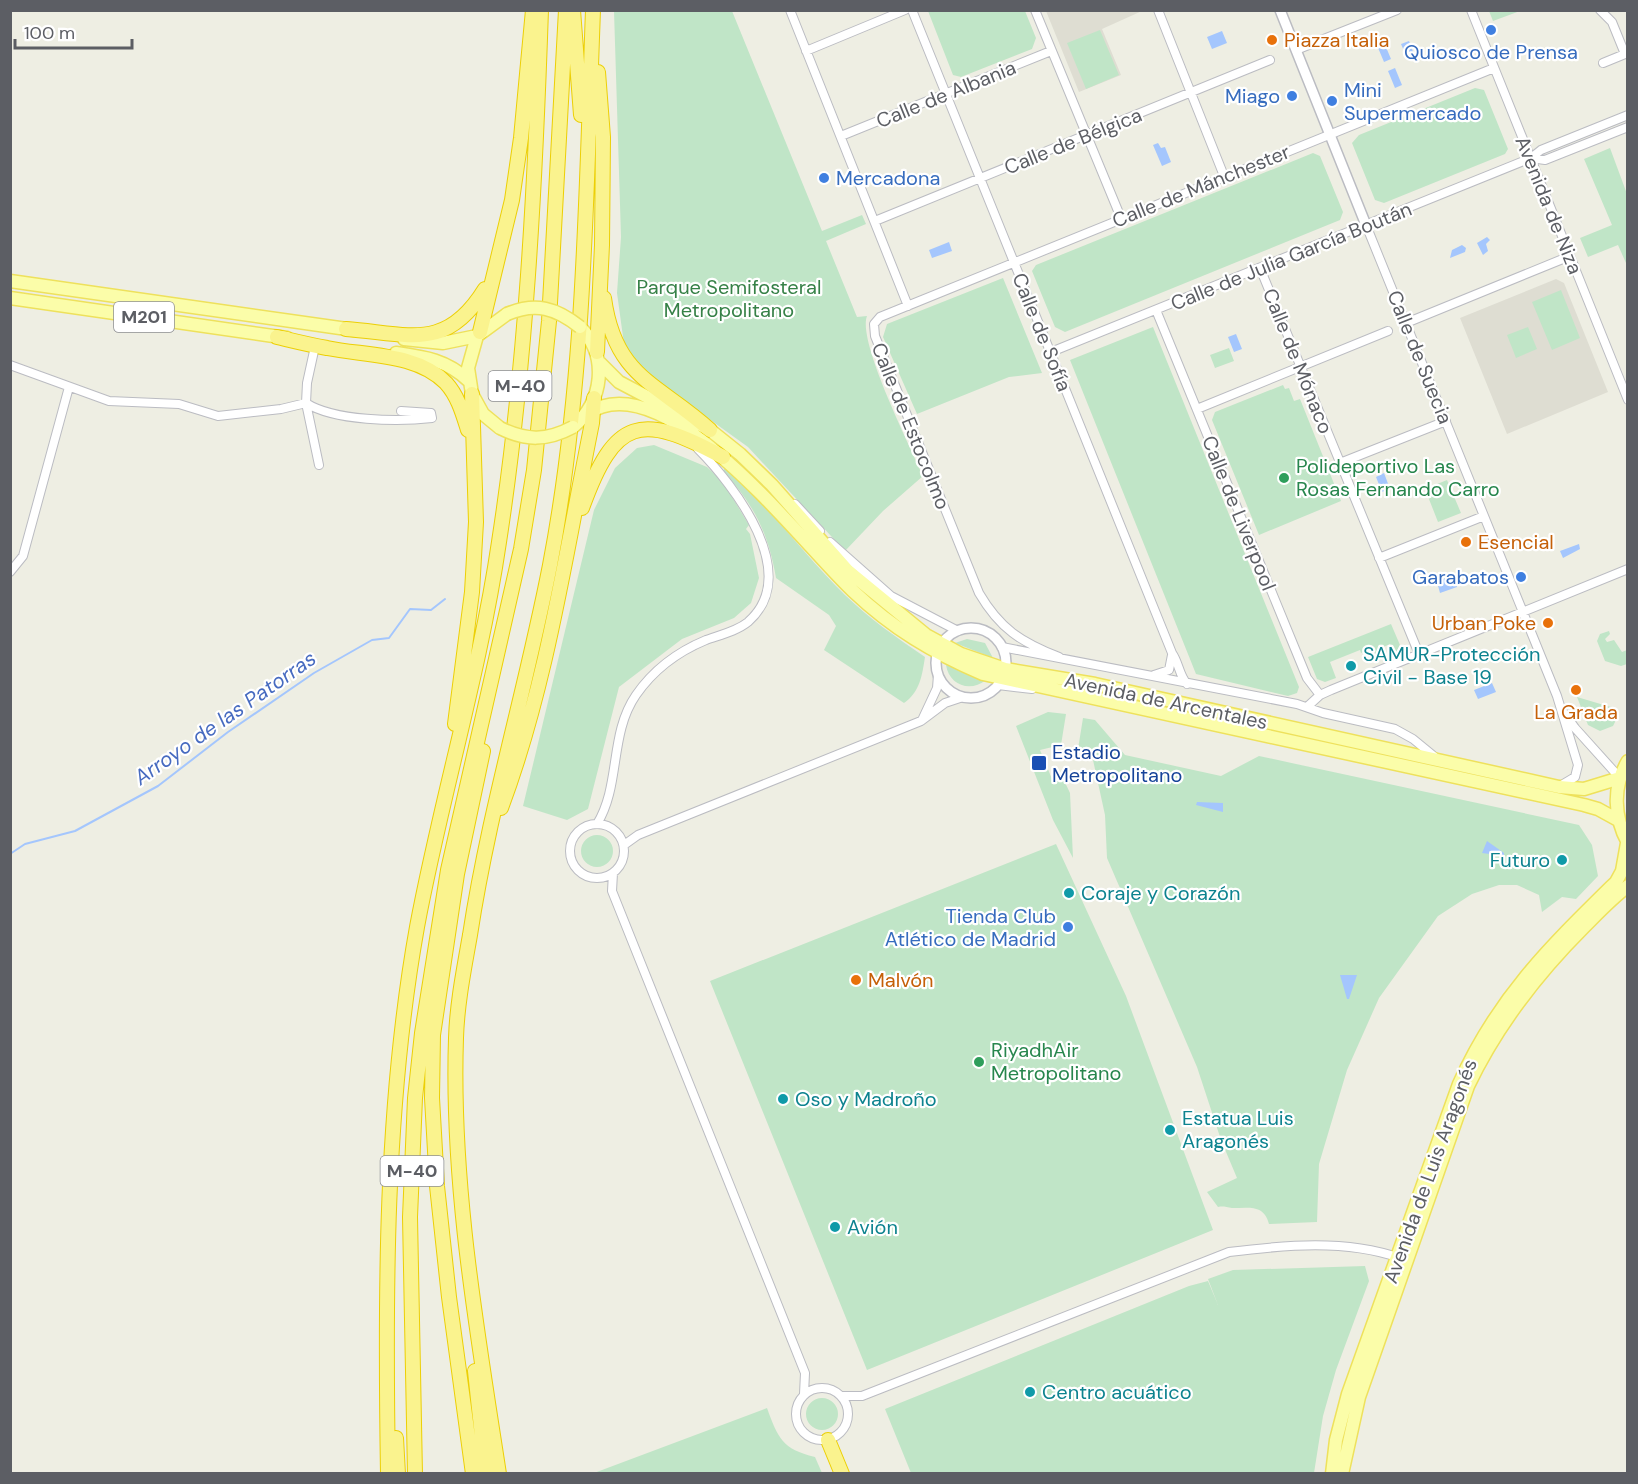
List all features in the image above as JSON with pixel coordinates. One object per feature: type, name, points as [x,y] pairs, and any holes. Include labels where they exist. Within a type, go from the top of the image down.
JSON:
[{"type":"highway","points":[[478,334],[512,200],[521,138],[533,10]]},
{"type":"highway","name":"M-40","points":[[398,1473],[393,1341],[388,1283],[396,1096],[417,928],[481,643],[497,557],[518,413],[537,124],[541,10]]},
{"type":"highway","name":"M-40","points":[[415,1473],[410,1197],[422,1033],[448,870],[482,713],[522,549],[541,421],[566,10]]},
{"type":"highway","points":[[573,10],[586,183]]},
{"type":"highway","points":[[499,1473],[473,1306],[458,1144],[456,1035],[483,857],[541,607],[565,473],[580,332],[593,10]]},
{"type":"highway","points":[[593,10],[603,137],[598,357]]},
{"type":"highway","points":[[602,245],[603,280],[609,325],[627,363],[644,380],[710,430]]},
{"type":"highway","points":[[346,329],[416,335],[442,332],[458,324],[469,314],[491,280]]},
{"type":"highway","points":[[277,337],[394,359],[431,373],[452,391],[461,409],[473,446]]},
{"type":"highway","points":[[454,757],[455,715],[472,592],[476,522],[470,387]]},
{"type":"highway","points":[[483,857],[520,749],[552,624],[569,544],[592,411]]},
{"type":"highway","points":[[569,544],[596,471],[607,451],[619,438],[633,431],[647,429],[665,431],[689,439],[723,457]]},
{"type":"highway","points":[[472,1473],[437,1186],[432,1098],[433,1035],[457,874],[478,781],[502,637]]},
{"type":"highway","points":[[388,1283],[386,1341],[388,1473]]},
{"type":"highway","points":[[473,1306],[471,1340],[486,1473]]},
{"type":"highway","points":[[828,1440],[842,1473]]},
{"type":"main road","name":"M201","points":[[10,281],[346,329],[426,343],[456,342],[478,334]]},
{"type":"main road","name":"M201","points":[[10,298],[438,360],[458,370],[470,387]]},
{"type":"main road","points":[[521,308],[543,308],[565,314],[580,327],[598,357],[592,411],[573,427],[557,435],[530,439],[500,429],[483,414],[470,387],[468,368],[478,334],[507,314],[521,308]]},
{"type":"main road","name":"Avenida de Arcentales","points":[[598,357],[619,382],[710,430],[740,454],[772,485],[848,571],[940,649],[1002,677],[1584,805],[1598,809],[1618,820]]},
{"type":"main road","name":"Avenida de Arcentales","points":[[592,411],[604,412],[636,407],[679,426],[723,457],[756,488],[853,592],[926,648],[940,649]]},
{"type":"main road","name":"Avenida de Arcentales","points":[[1002,677],[1095,684],[1558,787],[1584,789],[1620,778]]},
{"type":"main road","points":[[1627,843],[1618,820],[1616,799],[1620,778],[1628,761]]},
{"type":"main road","name":"Avenida de Luis Aragonés","points":[[1342,1473],[1359,1397],[1402,1258],[1472,1055],[1491,1022],[1520,981],[1616,882],[1622,871],[1627,843]]},
{"type":"main road","name":"Avenida de Luis Aragonés","points":[[1332,1473],[1336,1440],[1348,1394],[1468,1086],[1500,1027],[1550,963],[1628,886]]},
{"type":"street","points":[[790,10],[908,306]]},
{"type":"street","points":[[806,51],[905,10]]},
{"type":"street","name":"Calle de Sofía","points":[[912,10],[1186,684]]},
{"type":"street","points":[[1035,10],[1121,218]]},
{"type":"street","points":[[1158,10],[1224,176]]},
{"type":"street","name":"Calle de Suecia","points":[[1280,10],[1524,611],[1559,705],[1578,765],[1575,777],[1558,787]]},
{"type":"street","points":[[1296,50],[1397,10]]},
{"type":"street","name":"Avenida de Niza","points":[[1471,10],[1628,400]]},
{"type":"street","points":[[1600,10],[1612,22],[1625,54],[1603,63]]},
{"type":"street","name":"Calle de Albania","points":[[841,136],[1051,51]]},
{"type":"street","name":"Calle de Bélgica","points":[[876,221],[1270,60]]},
{"type":"street","name":"Calle de Mánchester","points":[[908,306],[1494,68]]},
{"type":"street","name":"Calle de Julia García Boután","points":[[1051,352],[1531,158],[1541,150],[1628,115]]},
{"type":"street","points":[[1607,123],[1611,133]]},
{"type":"street","name":"Calle de Julia García Boután","points":[[1531,158],[1545,160],[1628,127]]},
{"type":"street","points":[[1406,323],[1570,256]]},
{"type":"street","name":"Calle de Mónaco","points":[[1260,268],[1419,654]]},
{"type":"street","name":"Calle de Estocolmo","points":[[908,306],[880,317],[874,324],[875,336],[979,593],[999,623],[1028,644],[1059,657]]},
{"type":"street","name":"Calle de Liverpool","points":[[1156,310],[1307,678],[1320,695],[1319,707],[1323,713]]},
{"type":"street","points":[[1197,409],[1388,331]]},
{"type":"street","points":[[314,351],[307,383],[306,403],[319,465]]},
{"type":"street","points":[[10,365],[109,401],[179,404],[218,416],[281,409],[306,403],[317,410],[388,421],[432,418],[431,413],[401,411]]},
{"type":"street","points":[[10,572],[23,556],[69,387]]},
{"type":"street","points":[[1340,462],[1446,421]]},
{"type":"street","points":[[597,824],[607,795],[619,732],[634,698],[666,662],[747,622],[758,610],[768,583],[768,566],[760,538],[742,501],[724,475],[689,439]]},
{"type":"street","name":"Avenida de Arcentales","points":[[772,485],[805,512],[826,538],[866,577],[914,610],[958,631]]},
{"type":"street","points":[[1379,558],[1484,516]]},
{"type":"street","points":[[1307,707],[1320,695],[1628,569]]},
{"type":"street","points":[[624,845],[638,835],[921,721],[945,703],[963,697],[984,696],[1002,677],[1002,647],[983,630],[958,631],[940,649],[937,688],[921,721]]},
{"type":"street","name":"Calle de Estocolmo","points":[[1002,647],[1307,707],[1323,713],[1395,729],[1413,739],[1440,761]]},
{"type":"street","points":[[1145,675],[1161,675],[1169,670],[1173,663],[1172,653]]},
{"type":"street","points":[[938,675],[948,689],[963,697]]},
{"type":"street","name":"Calle de Suecia","points":[[1559,705],[1575,728],[1620,778]]},
{"type":"street","points":[[611,888],[596,878],[587,876],[574,866],[570,850],[572,842],[581,829],[597,824],[605,825],[618,834],[624,845],[623,860],[613,873],[611,888],[805,1373],[818,1388]]},
{"type":"street","points":[[618,834],[638,835]]},
{"type":"street","points":[[596,878],[613,873]]},
{"type":"street","points":[[804,1394],[818,1388],[827,1388],[842,1396],[862,1396],[1228,1252],[1266,1247],[1353,1246],[1402,1258]]},
{"type":"street","points":[[805,1373],[804,1394],[795,1409],[798,1426],[811,1438],[828,1440],[841,1432],[848,1410],[862,1396]]},
{"type":"street","points":[[842,1396],[848,1410]]},
{"type":"shaded area","points":[[1046,11],[1142,11],[1102,29],[1121,75],[1079,92]]},
{"type":"shaded area","points":[[1556,279],[1564,283],[1608,392],[1507,434],[1460,318]]},
{"type":"green space","name":"Parque Semifosteral Metropolitano","points":[[614,11],[732,11],[822,231],[862,215],[866,224],[826,241],[857,317],[867,316],[866,329],[877,370],[923,476],[883,511],[845,551],[748,447],[637,367],[624,344],[617,293],[621,237]]},
{"type":"green space","points":[[928,11],[1025,11],[1036,38],[1032,49],[961,77],[953,75]]},
{"type":"green space","points":[[1489,11],[1520,11],[1493,21]]},
{"type":"green space","points":[[1100,30],[1119,75],[1086,89],[1067,43]]},
{"type":"green space","points":[[1475,88],[1484,90],[1508,149],[1505,154],[1384,203],[1375,200],[1352,143],[1359,135]]},
{"type":"green space","points":[[1610,148],[1627,194],[1626,263],[1618,245],[1588,257],[1580,238],[1612,225],[1584,159]]},
{"type":"green space","points":[[1313,153],[1320,156],[1343,212],[1340,220],[1065,332],[1055,327],[1032,271],[1036,265]]},
{"type":"green space","points":[[1003,278],[1042,373],[1009,377],[917,414],[883,337],[887,324]]},
{"type":"green space","points":[[1561,290],[1580,338],[1552,350],[1532,302]]},
{"type":"green space","points":[[1153,327],[1299,687],[1297,693],[1288,696],[1196,674],[1070,360]]},
{"type":"green space","points":[[1528,327],[1537,349],[1516,358],[1507,335]]},
{"type":"green space","points":[[1229,348],[1234,361],[1215,368],[1210,355]]},
{"type":"green space","points":[[1283,385],[1285,389],[1289,388],[1294,401],[1300,399],[1341,501],[1259,535],[1212,420],[1215,412]]},
{"type":"green space","points":[[654,445],[707,467],[723,482],[749,525],[746,529],[750,534],[759,578],[751,603],[734,618],[682,639],[619,687],[588,809],[567,820],[523,806],[594,510],[615,468],[637,448]]},
{"type":"green space","points":[[725,468],[757,498],[845,595],[884,628],[925,657],[917,689],[904,703],[824,650],[836,626],[829,615],[776,578],[769,547],[758,520],[734,483],[723,471]]},
{"type":"green space","points":[[1447,480],[1461,513],[1438,522],[1425,489]]},
{"type":"green space","points":[[1391,624],[1400,645],[1396,653],[1390,644],[1377,650],[1381,659],[1377,660],[1372,648],[1361,653],[1360,650],[1330,662],[1336,678],[1325,682],[1317,679],[1308,657]]},
{"type":"green space","points":[[1609,631],[1610,634],[1605,639],[1607,642],[1614,640],[1622,652],[1627,650],[1627,664],[1621,666],[1605,661],[1597,641],[1600,634]]},
{"type":"green space","points":[[967,639],[985,643],[993,658],[955,643]]},
{"type":"green space","points":[[946,665],[986,680],[973,686],[961,685],[951,678]]},
{"type":"green space","points":[[1577,697],[1614,708],[1618,716],[1613,726],[1600,731],[1588,725]]},
{"type":"green space","points":[[1048,712],[1066,714],[1061,745],[1040,750],[1052,779],[1062,776],[1070,793],[1073,858],[1053,820],[1016,726]]},
{"type":"green space","points":[[1083,718],[1095,720],[1125,755],[1221,776],[1259,756],[1579,825],[1592,845],[1598,876],[1576,899],[1562,897],[1542,912],[1539,895],[1517,885],[1499,885],[1472,894],[1438,916],[1379,998],[1347,1070],[1319,1164],[1317,1222],[1269,1224],[1260,1210],[1218,1207],[1207,1192],[1237,1178],[1221,1140],[1197,1067],[1107,858],[1105,815],[1093,760],[1078,749]]},
{"type":"green space","points":[[597,835],[608,840],[613,851],[608,862],[597,867],[586,862],[581,851],[586,840]]},
{"type":"green space","name":"RiyadhAir Metropolitano","points":[[1056,844],[1126,996],[1213,1230],[867,1370],[710,981]]},
{"type":"green space","points":[[1365,1266],[1369,1281],[1336,1370],[1323,1416],[1314,1473],[911,1473],[885,1409],[1189,1286],[1208,1281],[1218,1305],[1208,1279],[1233,1270]]},
{"type":"green space","points":[[822,1398],[833,1403],[838,1414],[833,1425],[822,1430],[811,1425],[806,1414],[811,1403]]},
{"type":"green space","points":[[767,1408],[774,1427],[783,1441],[795,1450],[815,1457],[822,1473],[594,1473]]},
{"type":"water","points":[[1222,31],[1227,43],[1212,49],[1207,37]]},
{"type":"water","points":[[1383,40],[1391,59],[1384,62],[1376,43]]},
{"type":"water","points":[[1409,41],[1415,57],[1408,60],[1401,44]]},
{"type":"water","points":[[1395,68],[1402,85],[1395,88],[1388,71]]},
{"type":"water","points":[[1158,143],[1161,148],[1165,147],[1171,162],[1162,166],[1153,145]]},
{"type":"water","points":[[1487,237],[1490,240],[1486,244],[1488,251],[1483,255],[1477,243]]},
{"type":"water","points":[[949,242],[952,251],[932,258],[929,250]]},
{"type":"water","points":[[1462,245],[1466,248],[1465,252],[1450,258],[1452,250]]},
{"type":"water","points":[[1236,334],[1242,349],[1234,352],[1228,337]]},
{"type":"water","points":[[1384,473],[1390,489],[1382,492],[1376,477]]},
{"type":"water","points":[[1579,544],[1580,549],[1563,558],[1560,551]]},
{"type":"water","points":[[1452,575],[1457,587],[1440,593],[1437,582]]},
{"type":"water","points":[[1492,683],[1496,692],[1478,699],[1474,690]]},
{"type":"water","points":[[1197,802],[1223,803],[1223,812],[1196,805]]},
{"type":"water","points":[[1487,841],[1504,853],[1504,856],[1482,853]]},
{"type":"water","points":[[1340,975],[1357,975],[1349,999],[1347,999]]},
{"type":"waterway","name":"Arroyo de las Patorras","points":[[10,854],[25,844],[75,831],[158,786],[228,732],[314,673],[372,640],[389,638],[410,609],[431,610],[445,599]]},
{"type":"place","name":"Quiosco de Prensa","points":[[1491,30]]},
{"type":"place","name":"Piazza Italia","points":[[1272,40]]},
{"type":"place","name":"Miago","points":[[1292,96]]},
{"type":"place","name":"Mini Supermercado","points":[[1332,101]]},
{"type":"place","name":"Mercadona","points":[[824,178]]},
{"type":"place","name":"Polideportivo Las Rosas Fernando Carro","points":[[1284,478]]},
{"type":"place","name":"Esencial","points":[[1466,542]]},
{"type":"place","name":"Garabatos","points":[[1521,577]]},
{"type":"place","name":"Urban Poke","points":[[1548,623]]},
{"type":"place","name":"SAMUR-Protección Civil - Base 19","points":[[1351,666]]},
{"type":"place","name":"La Grada","points":[[1576,690]]},
{"type":"place","name":"Estadio Metropolitano","points":[[1039,763]]},
{"type":"place","name":"Futuro","points":[[1562,860]]},
{"type":"place","name":"Coraje y Corazón","points":[[1069,893]]},
{"type":"place","name":"Tienda Club Atlético de Madrid","points":[[1068,927]]},
{"type":"place","name":"Malvón","points":[[856,980]]},
{"type":"place","name":"RiyadhAir Metropolitano","points":[[979,1062]]},
{"type":"place","name":"Oso y Madroño","points":[[783,1099]]},
{"type":"place","name":"Estatua Luis Aragonés","points":[[1170,1130]]},
{"type":"place","name":"Avión","points":[[835,1227]]},
{"type":"place","name":"Centro acuático","points":[[1030,1392]]}]
